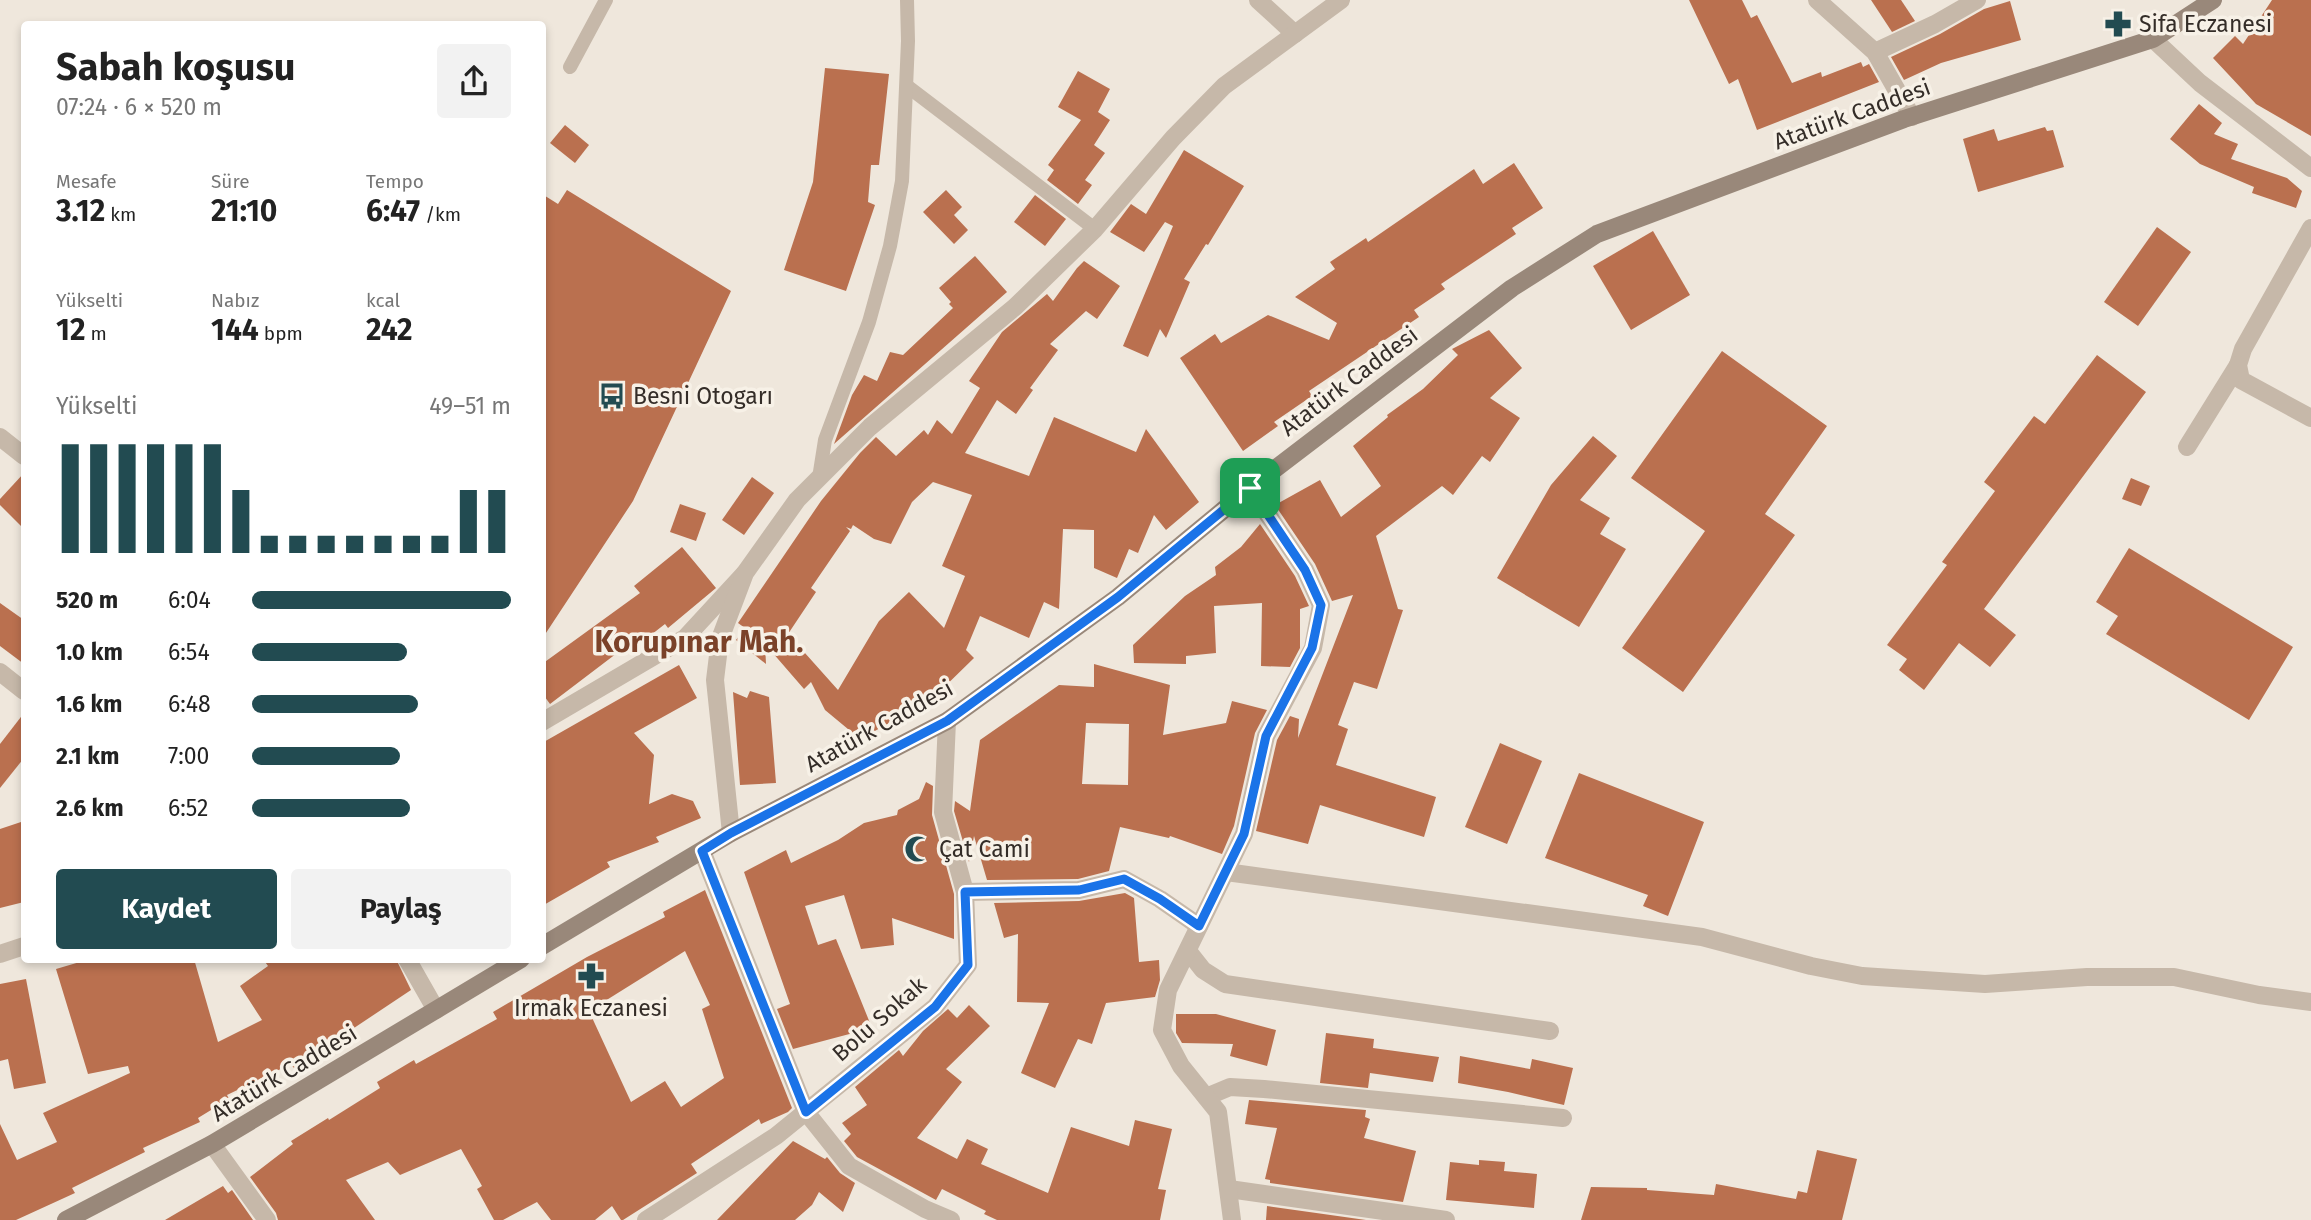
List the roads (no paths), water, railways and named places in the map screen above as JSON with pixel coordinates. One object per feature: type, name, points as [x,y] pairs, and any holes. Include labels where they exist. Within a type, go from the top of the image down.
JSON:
[{"type":"main road","name":"Atatürk Caddesi","points":[[546,944],[731,833],[947,721],[1118,597],[1250,488],[1512,288],[1597,234],[1912,117],[2153,39],[2213,0]]},
{"type":"main road","name":"Atatürk Caddesi","points":[[66,1220],[212,1144],[514,963]]},
{"type":"street","points":[[1258,0],[1295,34]]},
{"type":"street","points":[[546,720],[685,638],[745,573],[797,500],[870,427],[1015,307],[1095,229],[1173,138],[1224,86],[1342,0]]},
{"type":"street","points":[[1817,0],[1875,52],[1912,117]]},
{"type":"street","points":[[1875,52],[1935,24],[1977,0]]},
{"type":"street","points":[[2153,39],[2200,83],[2311,168]]},
{"type":"street","points":[[2187,447],[2238,365],[2244,349],[2311,229]]},
{"type":"street","points":[[2238,365],[2241,380],[2311,418]]},
{"type":"street","points":[[0,437],[21,454]]},
{"type":"street","points":[[1232,1220],[1219,1112],[1181,1066],[1162,1030],[1168,990],[1244,834],[1266,736],[1312,648],[1321,605],[1305,570],[1250,488]]},
{"type":"street","points":[[731,833],[715,680],[720,639],[745,573]]},
{"type":"street","points":[[0,672],[21,689]]},
{"type":"street","name":"Bolu Sokak","points":[[646,1220],[776,1136],[935,1007],[968,965],[965,892],[943,812],[947,721]]},
{"type":"street","points":[[702,851],[806,1112],[849,1166],[925,1209],[951,1220]]},
{"type":"street","points":[[1226,872],[1702,937],[1811,966],[1862,976],[1984,984],[2087,976],[2174,977],[2259,995],[2311,1002]]},
{"type":"street","points":[[965,892],[1079,890],[1124,879],[1160,899],[1199,926]]},
{"type":"street","points":[[0,954],[21,947]]},
{"type":"street","points":[[1188,951],[1203,970],[1225,984],[1550,1031]]},
{"type":"street","points":[[409,963],[436,1010]]},
{"type":"street","points":[[1206,1097],[1230,1087],[1563,1118]]},
{"type":"street","points":[[212,1144],[267,1220]]},
{"type":"street","points":[[1229,1189],[1446,1220]]},
{"type":"lane","points":[[570,67],[606,0]]},
{"type":"lane","points":[[819,478],[825,440],[869,323],[890,246],[902,181],[907,0]]},
{"type":"lane","points":[[906,86],[1095,229]]},
{"type":"place","name":"Sifa Eczanesi","points":[[2118,24]]},
{"type":"place","name":"Besni Otogarı","points":[[612,396]]},
{"type":"place","name":"Çat Cami","points":[[918,849]]},
{"type":"place","name":"Irmak Eczanesi","points":[[591,976]]},
{"type":"district","name":"Korupınar Mah.","points":[[699,642]]}]
